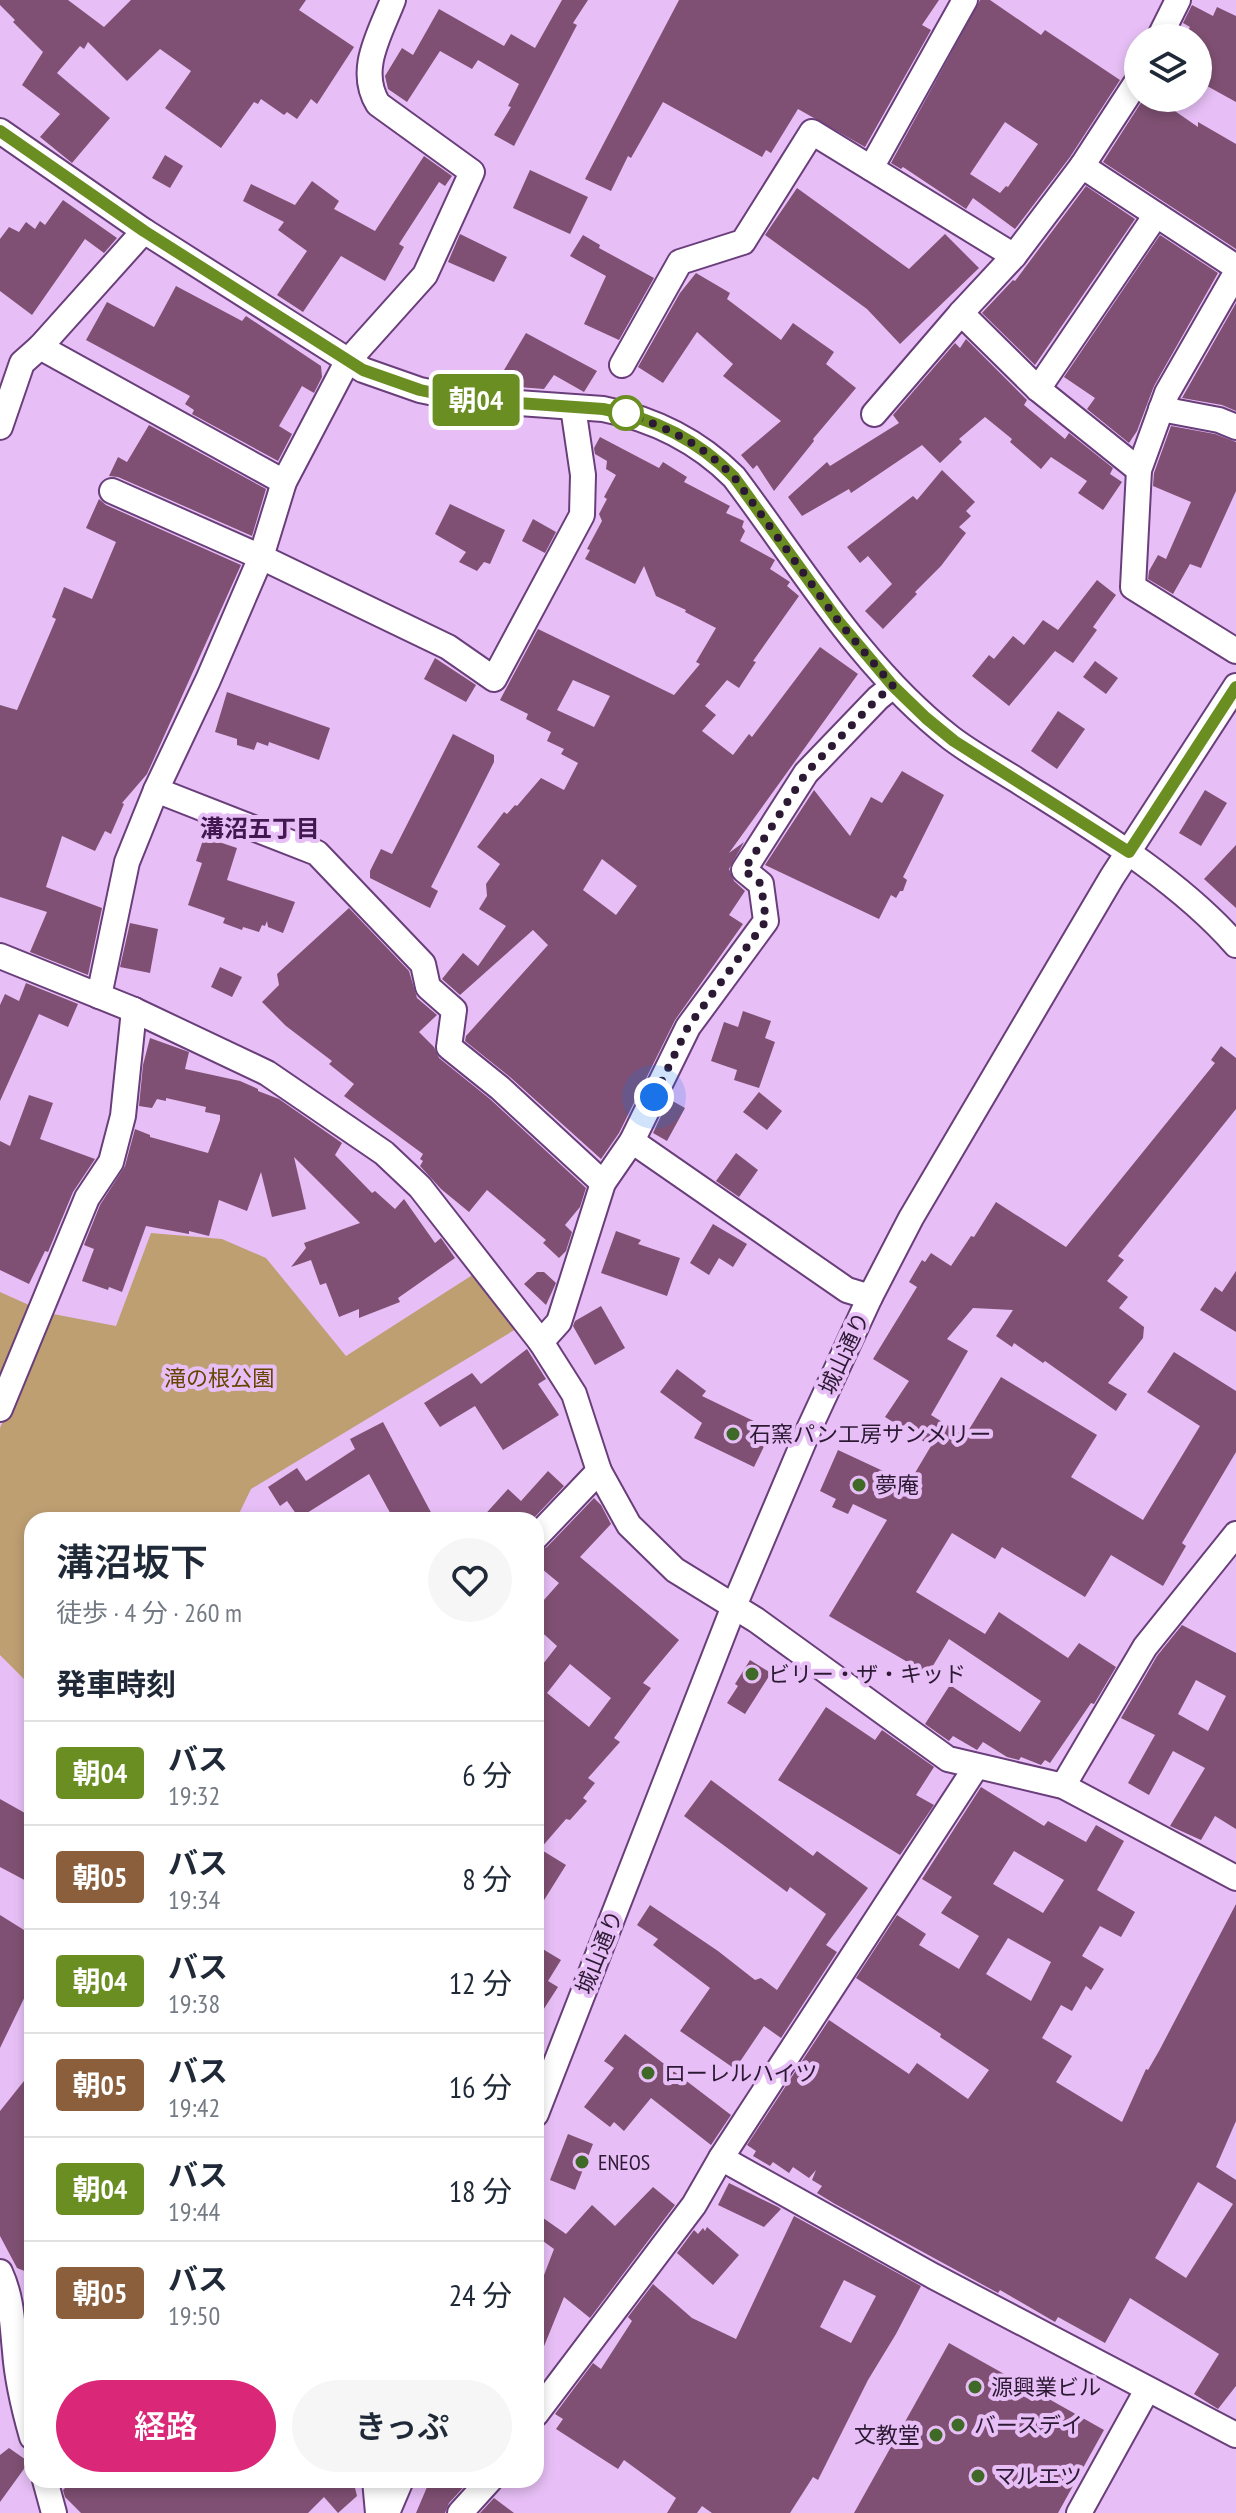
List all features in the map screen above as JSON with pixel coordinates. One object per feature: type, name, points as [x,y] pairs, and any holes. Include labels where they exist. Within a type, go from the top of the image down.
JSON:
[{"type":"street","points":[[99,996],[127,862],[156,790],[261,557],[284,482],[347,362],[425,275],[472,172],[378,104],[369,90],[368,66],[393,0]]},
{"type":"street","points":[[871,168],[965,0]]},
{"type":"street","points":[[1166,24],[1178,0]]},
{"type":"street","points":[[874,414],[1014,256],[1082,166],[1124,102]]},
{"type":"street","points":[[0,131],[144,231],[347,362],[397,383],[463,399],[603,409],[649,421],[687,438],[715,458],[734,477],[839,622],[893,686],[954,741],[1129,852],[1236,945]]},
{"type":"street","points":[[622,365],[680,262],[743,242],[812,132],[1014,256]]},
{"type":"street","points":[[1082,166],[1236,267]]},
{"type":"street","points":[[1038,389],[1156,215]]},
{"type":"street","points":[[0,427],[22,363],[144,231]]},
{"type":"street","points":[[1236,273],[1167,393],[1139,470],[1133,587],[1236,651]]},
{"type":"street","points":[[961,313],[1038,389],[1139,470]]},
{"type":"street","points":[[40,347],[284,482]]},
{"type":"street","points":[[112,491],[261,557],[448,647],[494,679],[582,515],[583,475],[573,407]]},
{"type":"street","points":[[1161,409],[1219,420],[1236,427]]},
{"type":"street","points":[[541,1342],[559,1322],[603,1183],[632,1141],[688,1027],[766,921],[761,884],[744,870],[806,773],[893,686]]},
{"type":"street","name":"城山通り","points":[[544,2093],[734,1606],[809,1429],[870,1297],[911,1218],[1129,852],[1236,686]]},
{"type":"street","points":[[156,790],[317,853],[423,964],[428,987],[454,1010],[449,1047],[500,1088],[603,1183]]},
{"type":"street","points":[[0,956],[134,1010],[267,1073],[384,1153],[420,1187],[541,1342],[574,1394],[599,1471],[629,1525],[675,1570],[734,1606],[948,1759],[1063,1786],[1236,1878]]},
{"type":"street","points":[[0,1409],[87,1198],[111,1162],[123,1116],[134,1010]]},
{"type":"street","points":[[632,1141],[847,1290],[870,1297]]},
{"type":"street","points":[[544,1529],[599,1471]]},
{"type":"street","points":[[1063,1786],[1145,1647],[1236,1534]]},
{"type":"street","points":[[544,2403],[694,2205],[721,2158],[976,1767]]},
{"type":"street","points":[[721,2158],[933,2276],[1236,2435]]},
{"type":"street","points":[[14,2284],[17,2367],[24,2410]]},
{"type":"street","points":[[1079,2513],[1147,2390]]},
{"type":"street","points":[[47,2488],[54,2513]]},
{"type":"street","points":[[376,2488],[378,2513]]},
{"type":"street","points":[[387,2513],[398,2488]]},
{"type":"street","points":[[460,2513],[483,2488]]},
{"type":"green space","name":"滝の根公園","points":[[151,1233],[222,1239],[266,1258],[346,1356],[474,1274],[521,1326],[251,1489],[240,1512],[24,1512],[24,1679],[0,1655],[0,1428],[48,1313],[116,1326]]},
{"type":"green space","points":[[0,1292],[38,1309],[8,1380],[0,1377]]},
{"type":"building","points":[[0,0],[68,0],[104,27],[131,0],[306,0],[299,10],[354,47],[317,104],[311,99],[297,119],[287,112],[284,115],[261,99],[258,104],[254,102],[221,148],[165,108],[191,71],[160,49],[127,81],[88,42],[84,49],[80,46],[57,73],[110,118],[72,163],[40,137],[60,114],[22,85],[43,52],[13,22],[15,20],[0,5]]},
{"type":"building","points":[[562,0],[588,0],[573,23],[577,25],[514,146],[494,135],[511,107],[508,106],[519,84],[478,60],[472,69],[440,51],[407,102],[388,89],[385,76],[402,48],[413,55],[439,9],[504,46],[511,34],[535,48]]},
{"type":"building","points":[[679,0],[939,0],[922,25],[931,30],[865,147],[798,109],[771,153],[766,150],[762,157],[663,102],[631,158],[628,156],[611,191],[585,179]]},
{"type":"building","points":[[980,0],[990,0],[1041,35],[1045,30],[1120,80],[1070,157],[1015,229],[973,198],[966,209],[903,167],[901,169],[891,163]],"holes":[[[1005,122],[1038,144],[1008,187],[1000,193],[970,174]]]},
{"type":"building","points":[[1192,5],[1213,16],[1217,7],[1236,16],[1236,102],[1212,89],[1212,24],[1183,23]]},
{"type":"building","points":[[1135,112],[1176,112],[1198,127],[1198,122],[1236,144],[1236,249],[1103,162]]},
{"type":"building","points":[[165,155],[183,166],[170,188],[152,178]]},
{"type":"building","points":[[424,156],[452,176],[445,186],[439,182],[399,244],[404,247],[385,281],[341,256],[303,312],[277,295],[307,251],[278,230],[284,222],[243,201],[251,184],[295,205],[312,181],[339,201],[334,209],[375,231]]},
{"type":"building","points":[[530,170],[588,197],[570,234],[513,208]]},
{"type":"building","points":[[1086,186],[1135,219],[1035,365],[982,313],[1015,281]]},
{"type":"building","points":[[797,188],[909,269],[945,234],[979,268],[900,344],[867,309],[765,235]]},
{"type":"building","points":[[63,200],[117,238],[104,253],[85,239],[32,315],[0,291],[0,239],[9,227],[19,232],[26,222],[35,229],[40,221],[45,225]]},
{"type":"building","points":[[460,234],[507,257],[494,282],[448,262]]},
{"type":"building","points":[[583,235],[600,245],[599,248],[654,278],[619,340],[584,324],[606,276],[570,256]]},
{"type":"building","points":[[1160,235],[1218,273],[1154,386],[1137,431],[1129,443],[1087,409],[1095,398],[1064,377]]},
{"type":"building","points":[[696,273],[730,293],[727,299],[781,340],[793,323],[834,352],[826,364],[856,388],[774,491],[757,465],[753,469],[741,455],[781,421],[723,376],[733,364],[697,332],[663,383],[638,367],[680,293]]},
{"type":"building","points":[[176,286],[242,321],[246,316],[321,366],[322,377],[314,393],[302,386],[279,426],[292,434],[278,461],[192,414],[194,410],[185,404],[190,396],[86,340],[107,302],[154,327]]},
{"type":"building","points":[[1236,303],[1236,411],[1222,405],[1182,398]]},
{"type":"building","points":[[526,333],[597,371],[584,392],[554,375],[544,389],[518,387],[501,375]]},
{"type":"building","points":[[966,339],[1027,400],[1024,405],[1065,439],[1069,433],[1113,468],[1110,474],[1122,482],[1103,510],[1078,493],[1087,481],[1051,457],[1041,469],[985,417],[959,439],[962,442],[940,463],[922,445],[851,493],[849,489],[802,516],[788,497],[827,462],[830,466],[899,423],[893,415],[955,343],[960,348]]},
{"type":"building","points":[[149,425],[266,489],[252,536],[118,477],[109,476],[118,457],[127,462]]},
{"type":"building","points":[[1171,426],[1215,434],[1236,442],[1236,491],[1201,568],[1190,564],[1173,594],[1148,579],[1158,555],[1166,559],[1191,502],[1153,486],[1154,473]]},
{"type":"building","points":[[600,437],[659,468],[663,462],[687,477],[684,482],[730,506],[726,513],[744,521],[742,527],[745,531],[740,541],[775,560],[770,569],[790,582],[787,586],[799,596],[753,661],[756,662],[739,688],[727,680],[705,706],[716,715],[702,731],[733,755],[749,734],[752,737],[820,647],[858,674],[729,853],[744,842],[729,869],[734,881],[745,891],[729,915],[743,924],[675,1020],[619,1133],[601,1159],[465,1041],[466,1036],[548,945],[533,930],[460,995],[442,979],[463,953],[478,966],[506,926],[479,909],[487,896],[486,884],[500,864],[477,847],[504,812],[507,814],[517,806],[541,778],[564,790],[578,763],[561,754],[564,749],[547,741],[551,732],[526,719],[528,714],[500,700],[538,629],[674,695],[700,664],[696,662],[716,628],[656,596],[644,566],[635,584],[585,559],[602,521],[599,514],[607,499],[604,497],[616,475],[606,469],[607,461],[595,454],[594,448]],"holes":[[[573,680],[610,696],[594,727],[557,710]],[[602,859],[637,886],[616,915],[583,890]]]},
{"type":"building","points":[[942,470],[975,502],[966,511],[971,516],[959,527],[966,533],[941,566],[915,592],[917,594],[883,629],[865,611],[892,584],[868,556],[860,563],[847,547],[913,496],[917,500]]},
{"type":"building","points":[[99,499],[106,505],[241,565],[147,774],[122,803],[111,834],[105,831],[95,851],[62,836],[46,887],[102,908],[88,975],[30,952],[47,912],[0,897],[0,705],[17,710],[56,619],[52,617],[64,587],[92,599],[116,542],[86,528]]},
{"type":"building","points":[[450,504],[505,530],[490,564],[484,562],[477,571],[459,562],[466,552],[435,534]]},
{"type":"building","points":[[533,519],[556,532],[545,553],[522,541]]},
{"type":"building","points":[[1097,580],[1116,595],[1093,627],[1097,630],[1073,663],[1055,651],[1009,706],[972,676],[989,655],[994,659],[1013,636],[1024,645],[1043,620],[1058,630]]},
{"type":"building","points":[[435,658],[476,685],[466,702],[424,679]]},
{"type":"building","points":[[1095,661],[1118,678],[1106,694],[1083,677]]},
{"type":"building","points":[[227,692],[330,728],[319,760],[269,742],[268,746],[257,742],[254,750],[237,745],[237,739],[215,732]]},
{"type":"building","points":[[1058,711],[1085,729],[1057,769],[1031,751]]},
{"type":"building","points":[[453,734],[494,755],[494,762],[431,887],[438,891],[430,908],[370,878],[370,871],[381,849],[392,854]]},
{"type":"building","points":[[902,771],[944,795],[903,877],[907,880],[903,891],[896,898],[891,895],[879,919],[765,865],[814,790],[850,836],[871,797],[882,803]]},
{"type":"building","points":[[1205,790],[1227,803],[1201,846],[1179,833]]},
{"type":"building","points":[[204,837],[237,848],[227,880],[295,902],[283,933],[268,927],[267,921],[259,932],[243,927],[242,930],[223,923],[225,918],[188,905],[202,863],[196,861]]},
{"type":"building","points":[[1236,845],[1236,908],[1204,879]]},
{"type":"building","points":[[349,908],[409,971],[417,998],[437,1015],[419,1032],[434,1047],[439,1058],[490,1099],[586,1188],[580,1207],[565,1225],[572,1232],[566,1251],[559,1258],[543,1243],[546,1240],[487,1190],[469,1212],[441,1189],[420,1166],[423,1154],[344,1096],[354,1084],[329,1064],[332,1061],[286,1026],[262,1002],[279,985],[277,974]]},
{"type":"building","points":[[130,923],[158,929],[150,973],[120,967]]},
{"type":"building","points":[[220,967],[242,977],[232,997],[211,987]]},
{"type":"building","points":[[26,983],[78,1004],[68,1027],[39,1014],[0,1101],[0,1005],[5,994],[19,1001]]},
{"type":"building","points":[[743,1011],[771,1021],[765,1038],[775,1042],[759,1088],[734,1080],[737,1070],[711,1061],[724,1022],[738,1027]]},
{"type":"building","points":[[150,1038],[189,1052],[185,1069],[240,1081],[258,1089],[279,1099],[342,1143],[335,1155],[372,1193],[375,1191],[395,1209],[404,1199],[435,1243],[441,1238],[455,1258],[398,1298],[400,1302],[359,1318],[359,1309],[339,1317],[326,1283],[320,1285],[311,1260],[291,1267],[306,1248],[304,1243],[360,1223],[294,1157],[306,1209],[272,1217],[261,1172],[247,1211],[219,1200],[209,1236],[146,1226],[122,1292],[82,1281],[94,1249],[84,1245],[100,1205],[125,1166],[135,1129],[150,1137],[208,1153],[220,1120],[220,1115],[205,1112],[206,1107],[166,1098],[166,1101],[157,1099],[152,1108],[139,1106],[143,1065]]},
{"type":"building","points":[[1221,1046],[1236,1058],[1236,1109],[1118,1256],[1124,1260],[1107,1281],[1128,1297],[1119,1308],[1144,1327],[1143,1338],[1108,1383],[1127,1394],[1116,1411],[1045,1361],[1043,1363],[1014,1343],[1012,1347],[996,1336],[1013,1310],[973,1308],[947,1339],[968,1351],[931,1415],[965,1436],[1001,1377],[1097,1435],[1071,1477],[1143,1520],[1200,1426],[1147,1392],[1174,1352],[1236,1391],[1236,1452],[1182,1543],[1186,1546],[1163,1586],[1111,1555],[1085,1597],[1002,1547],[995,1559],[952,1533],[916,1592],[985,1634],[999,1612],[1068,1658],[1079,1643],[1116,1667],[1094,1704],[1091,1703],[1050,1763],[1045,1760],[1041,1765],[1021,1757],[1019,1760],[1007,1757],[983,1742],[977,1750],[953,1736],[949,1741],[925,1724],[950,1685],[1020,1732],[1041,1701],[949,1639],[928,1674],[829,1616],[887,1520],[853,1504],[848,1514],[832,1507],[836,1499],[820,1491],[838,1450],[909,1483],[931,1446],[885,1417],[909,1381],[873,1359],[917,1287],[909,1282],[922,1260],[925,1262],[931,1253],[951,1266],[996,1202],[1066,1247],[1215,1063],[1211,1060]]},
{"type":"building","points":[[759,1092],[782,1111],[767,1130],[743,1112]]},
{"type":"building","points":[[29,1095],[53,1103],[40,1139],[95,1159],[73,1192],[48,1252],[45,1251],[29,1284],[0,1270],[0,1141],[10,1146]]},
{"type":"building","points":[[669,1099],[685,1108],[667,1141],[653,1133]]},
{"type":"building","points":[[736,1153],[758,1170],[739,1197],[716,1181]]},
{"type":"building","points":[[713,1224],[747,1244],[733,1267],[719,1258],[709,1275],[690,1263]]},
{"type":"building","points":[[616,1231],[641,1240],[638,1244],[680,1258],[667,1296],[601,1273]]},
{"type":"building","points":[[1236,1271],[1236,1332],[1200,1310],[1215,1287],[1222,1292]]},
{"type":"building","points":[[537,1272],[544,1272],[556,1283],[546,1305],[524,1284]]},
{"type":"building","points":[[601,1306],[625,1348],[595,1365],[573,1326],[575,1321]]},
{"type":"building","points":[[527,1349],[546,1379],[538,1384],[559,1415],[503,1450],[475,1406],[440,1427],[424,1403],[472,1373],[481,1384]]},
{"type":"building","name":"石窯パン工房サンメリー","points":[[677,1369],[706,1391],[702,1396],[772,1430],[754,1467],[694,1438],[702,1423],[660,1392]]},
{"type":"building","points":[[383,1422],[431,1512],[390,1512],[369,1474],[309,1512],[295,1512],[287,1501],[280,1506],[268,1487],[297,1468],[306,1481],[355,1449],[350,1439]]},
{"type":"building","points":[[548,1471],[564,1486],[540,1512],[487,1512],[508,1489],[521,1501]]},
{"type":"building","points":[[594,1498],[611,1524],[580,1557],[679,1640],[643,1683],[651,1688],[614,1738],[620,1742],[588,1778],[595,1783],[583,1798],[587,1801],[544,1844],[544,1663],[557,1646],[544,1634],[544,1600],[559,1583],[544,1571],[544,1548]],"holes":[[[570,1664],[611,1698],[589,1727],[547,1693]]]},
{"type":"building","points":[[1182,1625],[1236,1653],[1236,1829],[1215,1816],[1201,1840],[1170,1826],[1205,1768],[1173,1751],[1149,1795],[1128,1783],[1155,1735],[1121,1718],[1157,1656]],"holes":[[[1196,1680],[1226,1696],[1208,1731],[1178,1714]]]},
{"type":"building","points":[[750,1660],[771,1673],[745,1714],[727,1703]]},
{"type":"building","points":[[826,1707],[875,1740],[882,1730],[934,1767],[916,1795],[934,1805],[900,1855],[778,1780]]},
{"type":"building","points":[[711,1780],[813,1856],[817,1851],[868,1888],[826,1945],[837,1952],[781,2038],[764,2026],[735,2069],[680,2031],[710,1988],[653,1945],[658,1939],[637,1925],[650,1905],[755,1980],[761,1978],[777,1990],[826,1914],[790,1887],[787,1892],[684,1816]]},
{"type":"building","points":[[981,1787],[1044,1826],[1048,1821],[1086,1842],[1096,1825],[1124,1841],[1097,1890],[1135,1912],[1121,1937],[1100,1926],[1082,1956],[1104,1969],[1091,1990],[1086,1986],[1072,2011],[1061,2005],[1042,2038],[1072,2056],[1056,2082],[1122,2122],[1146,2069],[1159,2051],[1236,1904],[1236,2121],[1216,2167],[1236,2180],[1236,2386],[1218,2409],[1194,2394],[1219,2354],[1130,2298],[1105,2343],[1058,2317],[1055,2322],[1000,2290],[998,2293],[835,2204],[817,2193],[822,2186],[812,2180],[816,2170],[809,2178],[793,2167],[789,2173],[773,2162],[770,2166],[753,2156],[756,2151],[747,2145],[829,2020],[909,2074],[917,2063],[968,2099],[989,2070],[856,1978],[897,1915],[926,1934],[919,1945],[959,1969],[979,1936],[941,1913],[952,1897],[922,1879]],"holes":[[[1014,1851],[1064,1880],[1043,1913],[993,1884]],[[1008,1938],[1051,1962],[1031,2001],[986,1974]],[[1198,2182],[1233,2204],[1186,2278],[1155,2258]]]},
{"type":"building","points":[[0,1799],[24,1812],[24,1880],[0,1867]]},
{"type":"building","points":[[544,1851],[566,1865],[544,1900]]},
{"type":"building","points":[[0,1915],[24,1930],[24,1998],[0,2048]]},
{"type":"building","points":[[544,1950],[561,1960],[548,1981],[558,1987],[544,2009]]},
{"type":"building","points":[[625,2034],[731,2115],[711,2145],[651,2098],[624,2131],[614,2122],[610,2127],[584,2107],[614,2068],[604,2061]]},
{"type":"building","points":[[24,2081],[24,2271],[17,2268],[0,2236],[0,2111]]},
{"type":"building","points":[[568,2134],[593,2144],[575,2190],[550,2180]]},
{"type":"building","points":[[729,2183],[781,2209],[764,2227],[718,2205]]},
{"type":"building","points":[[653,2187],[675,2205],[590,2318],[564,2297],[544,2346],[544,2275],[554,2249],[544,2242],[544,2219],[566,2234],[592,2205],[615,2226]]},
{"type":"building","points":[[794,2216],[921,2286],[868,2380],[818,2480],[813,2477],[790,2513],[712,2513],[702,2506],[697,2513],[667,2513],[676,2498],[624,2460],[618,2469],[556,2429],[563,2419],[555,2414],[593,2363],[601,2369],[632,2321],[628,2317],[653,2284],[692,2318],[736,2339]],"holes":[[[844,2280],[876,2296],[851,2343],[820,2327]]]},
{"type":"building","points":[[707,2227],[739,2255],[713,2285],[677,2253],[694,2230],[698,2234]]},
{"type":"building","name":"源興業ビル","points":[[949,2343],[1104,2430],[1058,2513],[854,2513]]},
{"type":"building","points":[[9,2448],[24,2458],[24,2469],[0,2502],[0,2455]]},
{"type":"building","points":[[355,2488],[357,2496],[338,2513],[324,2497],[308,2513],[81,2513],[65,2497],[63,2490]]},
{"type":"building","points":[[427,2488],[463,2488],[449,2503],[445,2513],[416,2513]]},
{"type":"building","points":[[494,2498],[514,2513],[480,2513]]},
{"type":"bus line","name":"朝04","points":[[0,131],[144,231],[363,370],[420,390],[463,399],[625,413],[687,438],[715,458],[734,477],[839,622],[893,686],[926,718],[954,741],[1129,852],[1236,687]]},
{"type":"place","name":"石窯パン工房サンメリー","points":[[733,1434]]},
{"type":"place","name":"夢庵","points":[[859,1485]]},
{"type":"place","name":"ビリー・ザ・キッド","points":[[752,1674]]},
{"type":"place","name":"ローレルハイツ","points":[[648,2073]]},
{"type":"place","name":"ENEOS","points":[[582,2162]]},
{"type":"place","name":"源興業ビル","points":[[975,2387]]},
{"type":"place","name":"バースデイ","points":[[958,2425]]},
{"type":"place","name":"文教堂","points":[[936,2435]]},
{"type":"place","name":"マルエツ","points":[[978,2476]]},
{"type":"district","name":"溝沼五丁目","points":[[260,829]]},
{"type":"route","points":[[626,413],[687,438],[715,458],[734,477],[839,622],[893,686],[806,773],[744,870],[761,884],[766,921],[688,1027],[654,1097]]}]
